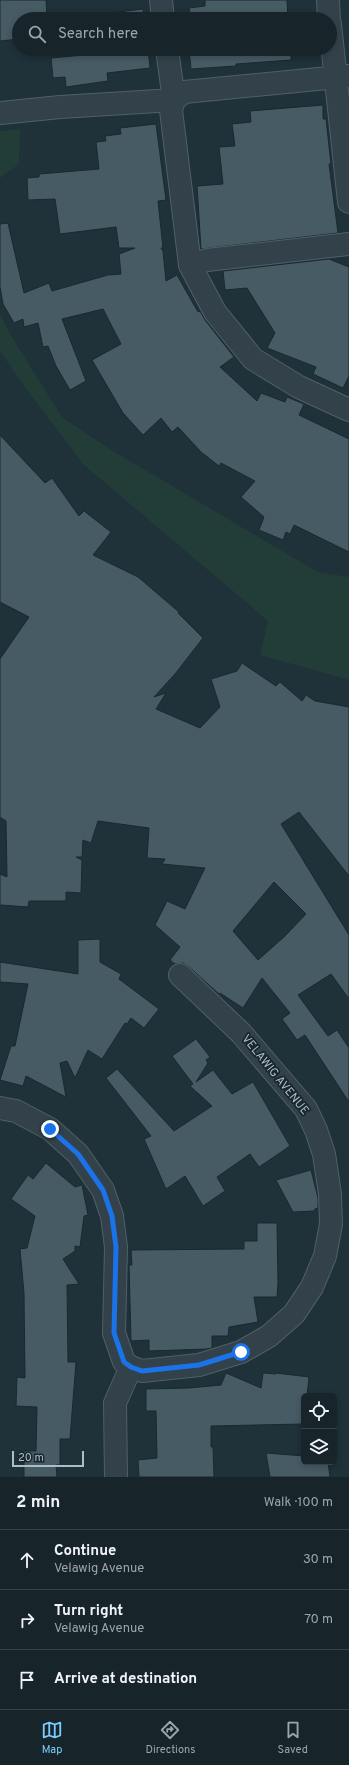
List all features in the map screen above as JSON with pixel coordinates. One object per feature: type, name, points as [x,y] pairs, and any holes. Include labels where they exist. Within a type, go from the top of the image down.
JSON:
[{"type":"street","points":[[161,0],[162,12]]},
{"type":"street","points":[[328,0],[329,12]]},
{"type":"street","points":[[337,55],[342,77],[349,202]]},
{"type":"street","points":[[168,56],[174,100],[171,110],[190,265],[215,312],[253,359],[299,386],[349,410]]},
{"type":"street","points":[[0,113],[60,107],[174,100],[184,92],[342,77]]},
{"type":"street","points":[[190,265],[207,260],[349,244]]},
{"type":"street","name":"VELAWIG AVENUE","points":[[131,1367],[142,1371],[199,1365],[241,1352],[269,1336],[294,1314],[312,1287],[325,1256],[331,1224],[330,1194],[324,1154],[316,1130],[306,1109],[241,1033],[180,975]]},
{"type":"street","points":[[0,1108],[16,1110],[50,1129],[78,1154],[103,1190],[112,1216],[116,1247],[114,1333],[124,1362],[131,1367],[115,1403],[116,1477]]},
{"type":"green space","points":[[20,129],[19,164],[0,178],[0,131]]},
{"type":"green space","points":[[0,313],[10,334],[62,417],[113,451],[318,572],[349,577],[349,680],[260,655],[268,621],[84,465],[23,385],[0,351]]},
{"type":"building","points":[[0,0],[46,0],[47,12],[12,12],[12,40],[0,41]]},
{"type":"building","points":[[205,0],[287,0],[288,12],[190,12],[189,8],[205,6]]},
{"type":"building","points":[[143,9],[143,12],[118,12]]},
{"type":"building","points":[[72,56],[149,56],[150,68],[107,73],[108,81],[66,87],[65,77],[53,78],[51,58]]},
{"type":"building","points":[[190,56],[291,56],[291,60],[191,69]]},
{"type":"building","points":[[323,105],[323,119],[326,119],[331,164],[329,164],[338,233],[201,249],[197,186],[223,184],[219,147],[235,146],[232,124],[251,122],[250,111]]},
{"type":"building","points":[[156,124],[166,200],[158,201],[163,248],[161,248],[163,251],[166,281],[177,275],[198,312],[200,311],[205,320],[234,357],[220,367],[257,401],[261,393],[285,402],[287,397],[304,404],[299,415],[349,439],[349,552],[294,525],[290,534],[286,532],[283,540],[259,530],[264,517],[241,497],[255,481],[221,463],[219,466],[201,452],[178,427],[172,432],[161,418],[143,435],[123,413],[92,360],[121,344],[103,309],[62,319],[86,381],[70,390],[56,366],[48,346],[43,347],[38,323],[24,327],[23,319],[14,323],[3,304],[0,287],[0,224],[8,223],[24,293],[49,283],[52,291],[108,275],[121,274],[119,254],[135,248],[119,248],[116,227],[60,234],[55,199],[28,200],[27,178],[39,177],[39,174],[99,169],[96,142],[106,141],[105,136],[121,134],[120,128]]},
{"type":"building","points":[[329,259],[349,267],[349,376],[343,388],[313,374],[316,367],[267,348],[275,333],[247,288],[225,290],[223,271]]},
{"type":"building","points":[[0,435],[45,483],[52,478],[79,516],[84,511],[111,532],[93,555],[138,577],[179,612],[178,613],[203,638],[175,674],[154,697],[166,693],[156,709],[200,728],[220,707],[211,679],[237,671],[242,663],[276,686],[280,682],[302,701],[306,695],[315,701],[349,707],[349,876],[299,812],[281,824],[349,935],[349,999],[331,974],[298,995],[328,1036],[337,1030],[349,1048],[349,1102],[305,1035],[297,1040],[282,1019],[290,1013],[262,978],[243,1008],[220,993],[219,994],[188,966],[183,963],[175,964],[170,960],[180,947],[155,925],[167,901],[185,909],[205,868],[162,864],[165,859],[147,858],[149,828],[98,821],[91,843],[83,840],[82,857],[76,857],[82,860],[81,893],[66,892],[66,901],[29,901],[28,907],[0,905],[0,874],[7,877],[6,821],[0,817],[0,659],[29,617],[0,602]],"holes":[[[274,882],[306,914],[284,937],[258,960],[233,931]]]},
{"type":"building","points":[[100,939],[100,962],[121,974],[119,979],[159,1009],[144,1028],[131,1018],[127,1024],[125,1023],[102,1059],[88,1050],[75,1078],[67,1061],[60,1063],[66,1097],[26,1076],[23,1086],[0,1080],[11,1046],[15,1046],[28,984],[0,982],[0,962],[78,974],[78,940]]},
{"type":"building","points":[[196,1039],[210,1057],[206,1060],[208,1063],[196,1082],[213,1070],[232,1094],[253,1082],[290,1146],[259,1167],[250,1154],[217,1177],[225,1191],[203,1206],[185,1176],[166,1189],[144,1139],[151,1136],[106,1078],[117,1069],[174,1131],[212,1106],[190,1086],[193,1084],[172,1056]]},
{"type":"building","points":[[46,1163],[75,1187],[82,1185],[88,1215],[84,1216],[80,1247],[75,1246],[75,1251],[63,1259],[79,1284],[67,1285],[68,1362],[76,1362],[70,1439],[60,1439],[60,1465],[56,1465],[57,1477],[24,1477],[24,1451],[36,1451],[37,1407],[16,1406],[17,1377],[25,1378],[24,1293],[20,1249],[27,1248],[35,1216],[11,1199],[28,1175],[33,1179]]},
{"type":"building","points":[[311,1170],[318,1198],[318,1208],[314,1211],[293,1212],[276,1180]]},
{"type":"building","points":[[257,1223],[277,1223],[278,1283],[277,1297],[254,1297],[258,1322],[229,1327],[228,1336],[212,1336],[212,1348],[207,1349],[149,1351],[149,1340],[131,1341],[129,1265],[132,1265],[131,1250],[244,1249],[244,1241],[257,1241]]},
{"type":"building","points":[[226,1373],[261,1388],[263,1373],[309,1377],[307,1393],[301,1393],[301,1424],[211,1426],[211,1447],[213,1447],[214,1477],[139,1477],[138,1460],[157,1458],[156,1411],[146,1411],[146,1389],[189,1388],[221,1385]]},
{"type":"building","points":[[266,1453],[301,1456],[301,1465],[328,1465],[330,1477],[270,1477]]},
{"type":"route","points":[[50,1129],[78,1154],[103,1190],[112,1216],[116,1247],[114,1333],[124,1362],[131,1367],[142,1371],[199,1365],[241,1352]]}]
